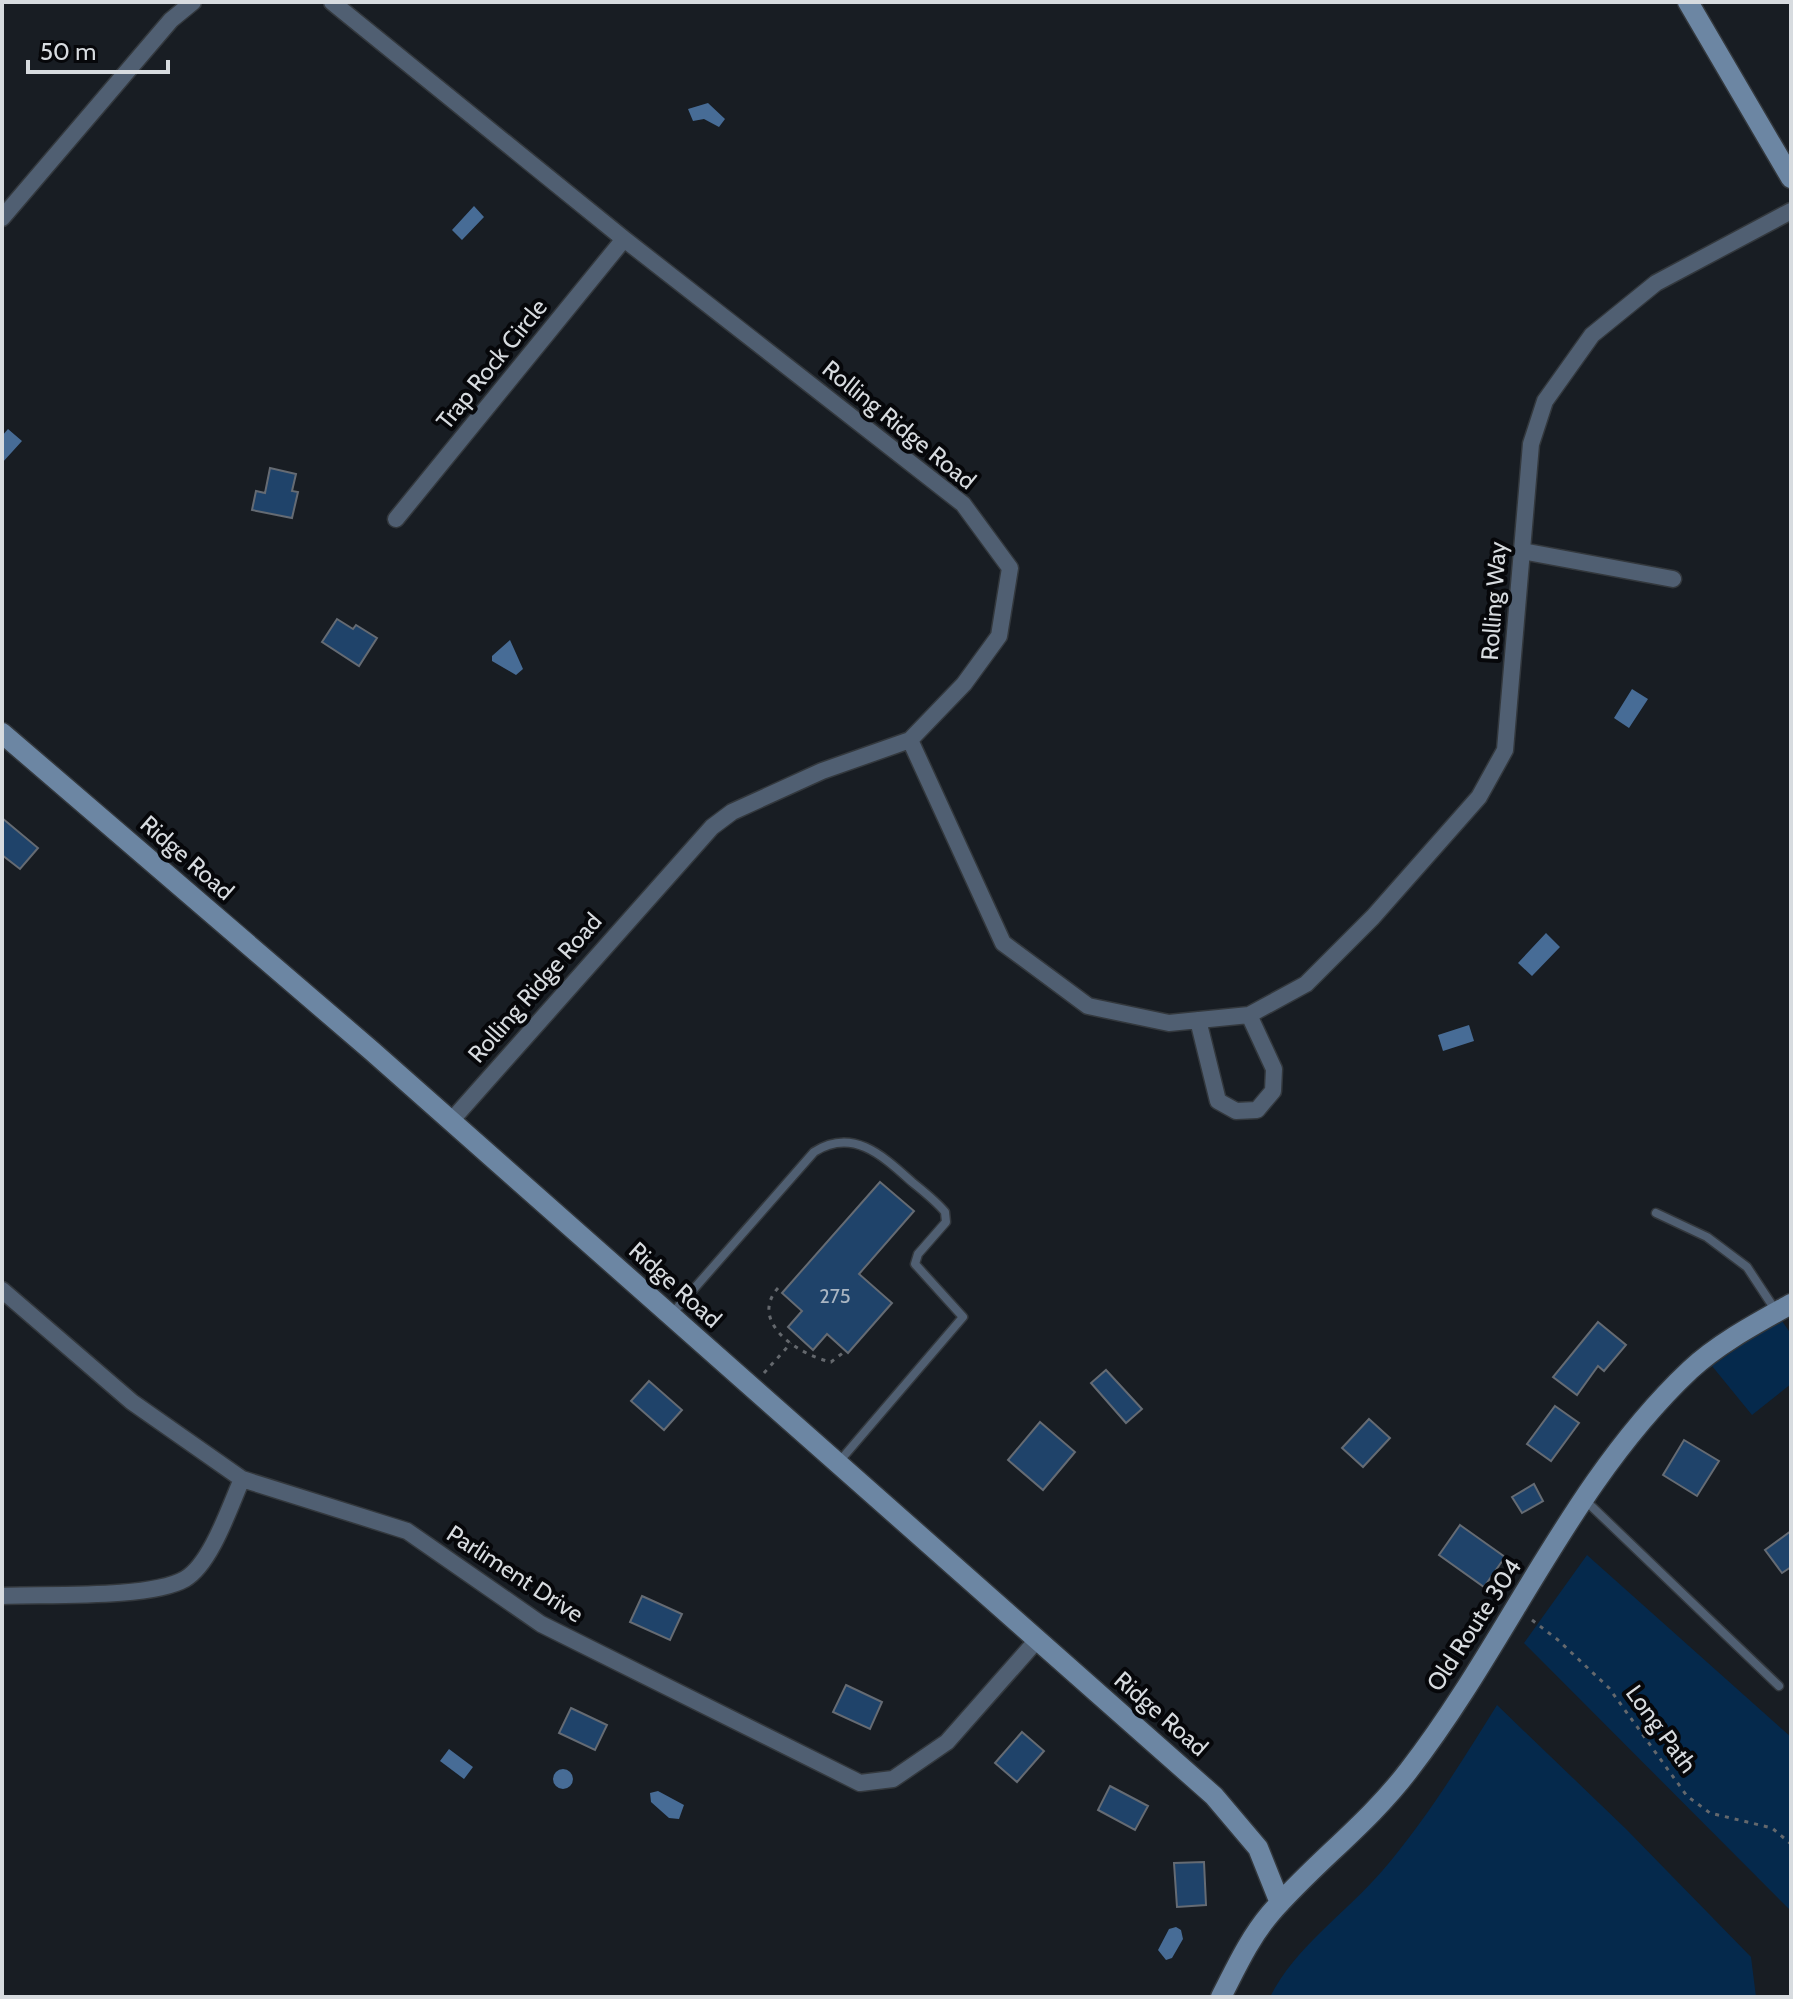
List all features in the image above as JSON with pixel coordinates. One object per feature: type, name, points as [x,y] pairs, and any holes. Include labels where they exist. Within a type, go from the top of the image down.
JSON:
[{"type":"street","points":[[2,218],[171,20],[193,2]]},
{"type":"street","name":"Rolling Ridge Road","points":[[332,2],[624,239],[963,504],[1010,568],[999,636],[964,684],[910,740],[822,771],[732,812],[712,827],[451,1121]]},
{"type":"street","points":[[1688,2],[1791,178]]},
{"type":"street","name":"Rolling Way","points":[[910,740],[1003,943],[1088,1006],[1169,1023],[1249,1015],[1306,984],[1373,917],[1479,797],[1505,750],[1531,444],[1545,401],[1592,335],[1656,283],[1791,211]]},
{"type":"street","name":"Trap Rock Circle","points":[[396,519],[624,239]]},
{"type":"street","points":[[1522,551],[1673,579]]},
{"type":"street","name":"Ridge Road","points":[[2,733],[451,1121],[1231,1812],[1258,1848],[1280,1903]]},
{"type":"street","points":[[1198,1020],[1218,1101],[1236,1111],[1257,1110],[1273,1091],[1274,1069],[1249,1015]]},
{"type":"street","name":"Parliment Drive","points":[[2,1290],[132,1402],[242,1479],[407,1531],[541,1624],[860,1783],[893,1779],[947,1742],[1037,1640]]},
{"type":"street","name":"Old Route 304","points":[[1221,1997],[1252,1940],[1280,1903],[1355,1832],[1408,1771],[1586,1501],[1649,1412],[1692,1368],[1784,1308]]},
{"type":"street","points":[[2,1596],[155,1589],[186,1578],[206,1556],[242,1479]]},
{"type":"lane","points":[[670,1316],[814,1152],[840,1141],[859,1144],[884,1156],[945,1212],[946,1222],[918,1254],[915,1264],[963,1317],[838,1464]]},
{"type":"lane","points":[[1656,1213],[1707,1237],[1747,1267],[1784,1308]]},
{"type":"lane","points":[[1586,1501],[1779,1686]]},
{"type":"path","points":[[778,1288],[771,1296],[767,1311],[771,1323],[791,1343],[806,1354],[831,1362],[844,1352]]},
{"type":"path","points":[[751,1387],[791,1343]]},
{"type":"path","name":"Long Path","points":[[1516,1608],[1558,1640],[1609,1688],[1687,1796],[1710,1813],[1772,1828],[1791,1844]]},
{"type":"shaded area","points":[[708,103],[725,119],[719,127],[704,119],[693,121],[688,109]]},
{"type":"shaded area","points":[[474,206],[484,217],[462,240],[452,230]]},
{"type":"shaded area","points":[[8,429],[22,441],[2,463],[2,436]]},
{"type":"shaded area","points":[[510,640],[523,669],[516,675],[492,661],[492,656]]},
{"type":"shaded area","points":[[1632,689],[1648,699],[1629,728],[1614,718]]},
{"type":"shaded area","points":[[1546,933],[1560,947],[1532,976],[1518,963]]},
{"type":"shaded area","points":[[1469,1025],[1474,1041],[1443,1051],[1438,1035]]},
{"type":"shaded area","points":[[1780,1318],[1791,1334],[1791,1384],[1752,1415],[1712,1366]]},
{"type":"shaded area","points":[[1587,1555],[1791,1737],[1791,1911],[1524,1643]]},
{"type":"shaded area","points":[[1497,1705],[1626,1829],[1751,1957],[1756,1997],[1270,1997],[1307,1946],[1399,1851],[1443,1790]]},
{"type":"shaded area","points":[[449,1749],[473,1767],[464,1779],[440,1761]]},
{"type":"shaded area","points":[[563,1769],[570,1772],[573,1779],[570,1786],[563,1789],[556,1786],[553,1779],[556,1772]]},
{"type":"shaded area","points":[[658,1791],[684,1805],[679,1819],[669,1818],[651,1802],[650,1793]]},
{"type":"shaded area","points":[[1176,1927],[1181,1930],[1183,1939],[1172,1958],[1166,1960],[1158,1950],[1169,1929]]},
{"type":"building","points":[[270,468],[296,474],[292,491],[298,492],[292,518],[252,510],[256,491],[265,493]]},
{"type":"building","points":[[337,619],[353,629],[356,625],[377,638],[359,666],[322,642]]},
{"type":"building","points":[[2,818],[38,848],[20,869],[2,855]]},
{"type":"building","points":[[880,1182],[914,1211],[859,1274],[892,1303],[848,1353],[827,1334],[813,1350],[788,1327],[802,1311],[782,1293]]},
{"type":"building","points":[[1598,1322],[1626,1345],[1604,1371],[1598,1366],[1577,1395],[1553,1377]]},
{"type":"building","points":[[1106,1370],[1142,1409],[1126,1423],[1091,1383]]},
{"type":"building","points":[[649,1381],[682,1410],[664,1430],[631,1401]]},
{"type":"building","points":[[1555,1406],[1579,1423],[1551,1461],[1527,1444]]},
{"type":"building","points":[[1369,1419],[1390,1438],[1363,1467],[1342,1448]]},
{"type":"building","points":[[1040,1422],[1075,1452],[1043,1490],[1008,1460]]},
{"type":"building","points":[[1684,1440],[1719,1461],[1697,1496],[1663,1475]]},
{"type":"building","points":[[1534,1484],[1543,1501],[1522,1513],[1512,1497]]},
{"type":"building","points":[[1460,1525],[1505,1557],[1484,1587],[1439,1555]]},
{"type":"building","points":[[1791,1531],[1791,1567],[1782,1573],[1765,1550]]},
{"type":"building","points":[[642,1596],[682,1614],[670,1640],[630,1622]]},
{"type":"building","points":[[846,1685],[882,1702],[870,1729],[833,1712]]},
{"type":"building","points":[[571,1708],[607,1725],[595,1750],[559,1733]]},
{"type":"building","points":[[1022,1732],[1044,1751],[1017,1782],[995,1763]]},
{"type":"building","points":[[1110,1786],[1148,1806],[1135,1830],[1098,1810]]},
{"type":"building","points":[[1204,1862],[1206,1905],[1177,1907],[1174,1863]]}]
